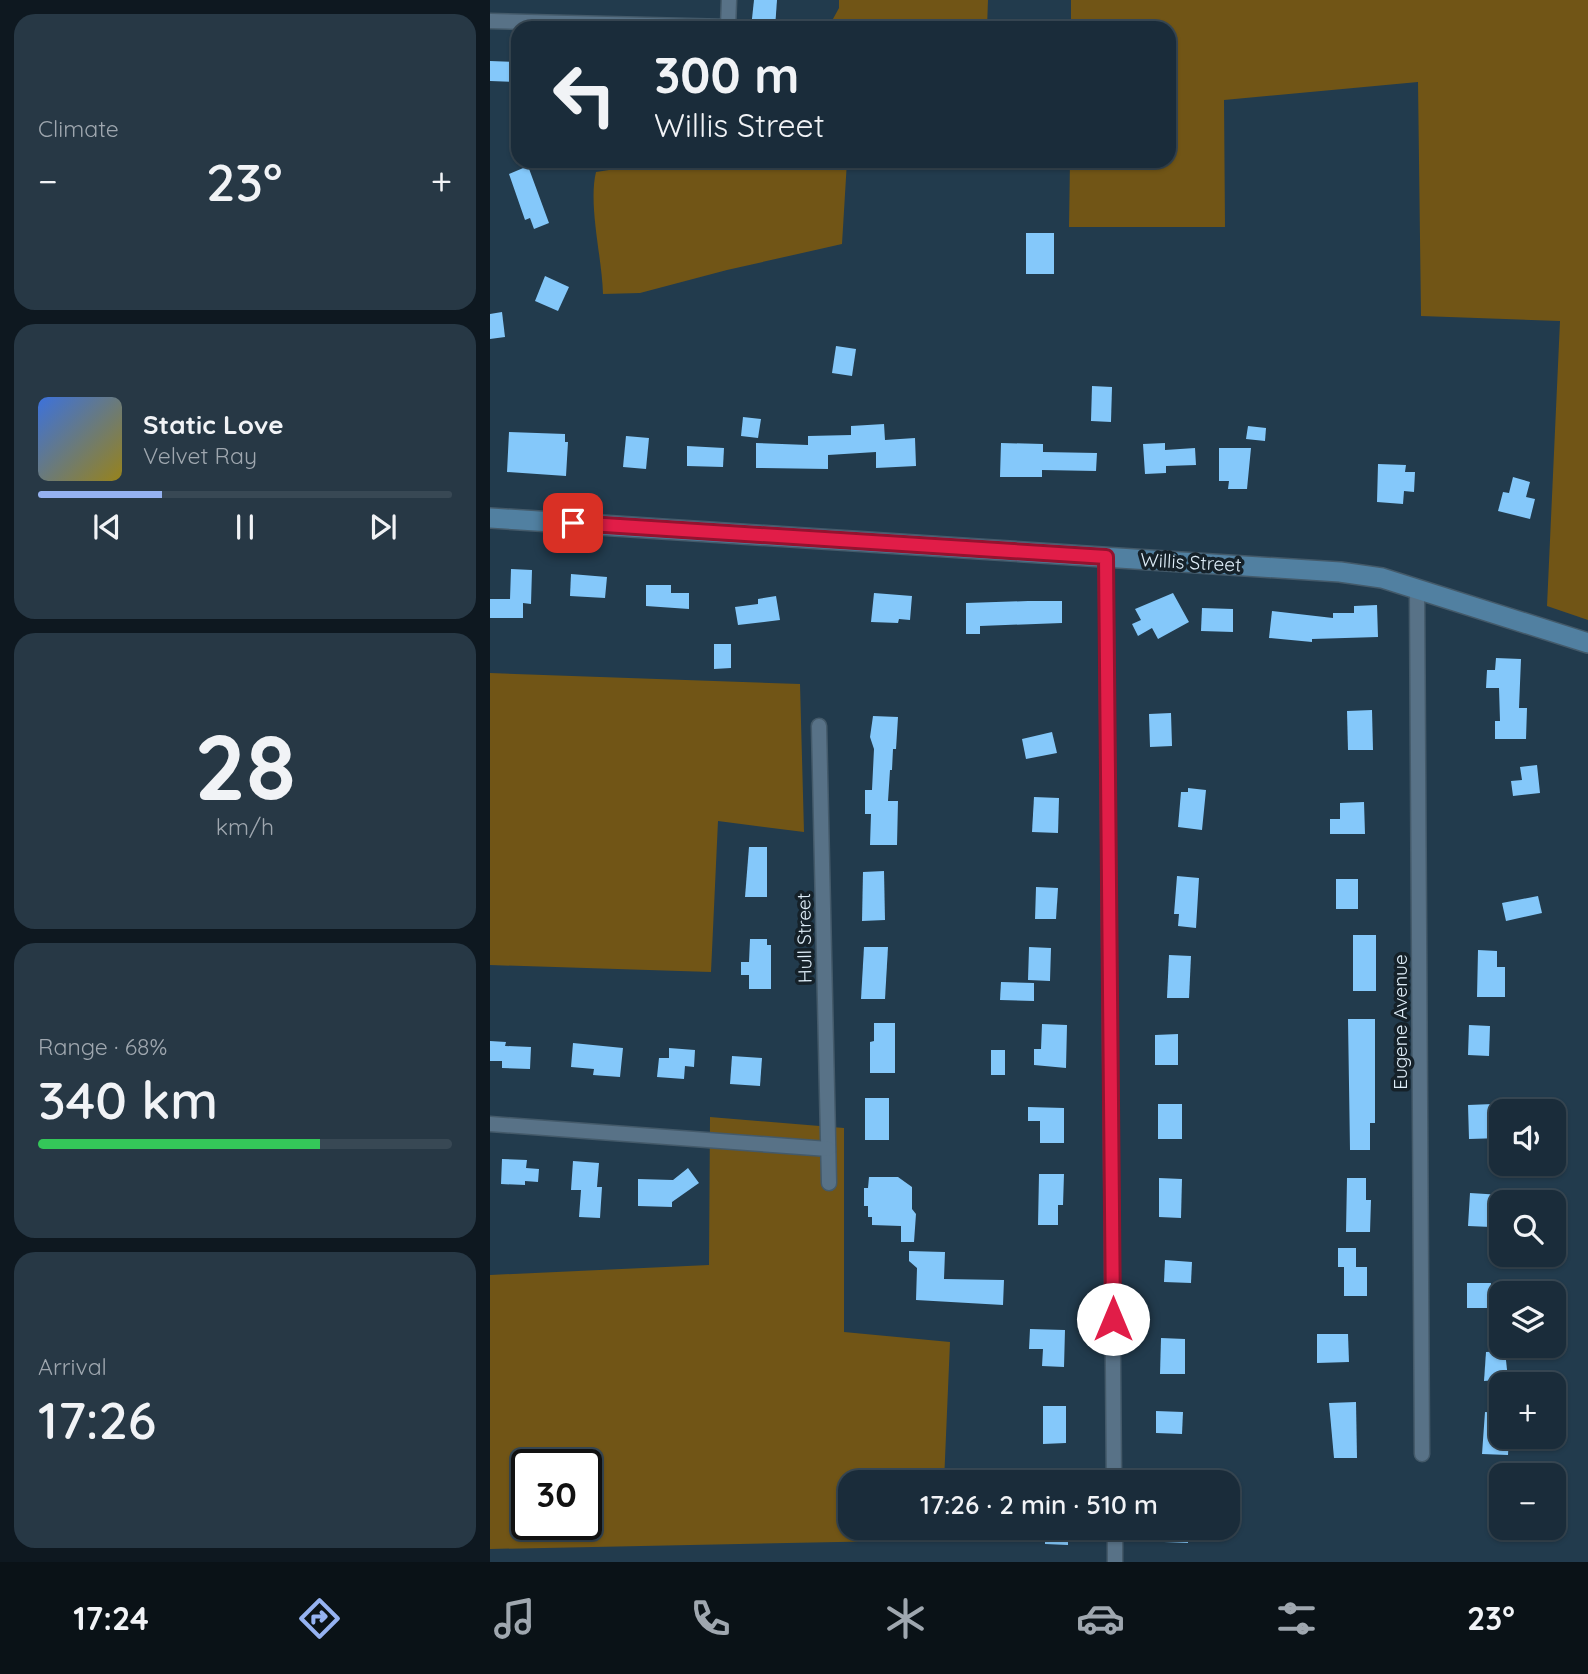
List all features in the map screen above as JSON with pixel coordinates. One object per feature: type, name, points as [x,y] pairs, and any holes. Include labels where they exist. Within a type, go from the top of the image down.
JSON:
[{"type":"main road","name":"Willis Street","points":[[490,518],[1317,570],[1382,578],[1588,643]]},
{"type":"street","points":[[728,21],[729,0]]},
{"type":"street","points":[[490,21],[511,22]]},
{"type":"street","points":[[1106,557],[1114,1470]]},
{"type":"street","name":"Eugene Avenue","points":[[1418,589],[1422,1454]]},
{"type":"street","name":"Hull Street","points":[[819,726],[829,1183]]},
{"type":"street","points":[[490,1124],[828,1149]]},
{"type":"street","points":[[1115,1540],[1115,1562]]},
{"type":"shaded area","points":[[839,0],[988,0],[987,21],[832,21],[839,8]]},
{"type":"shaded area","points":[[1071,0],[1588,0],[1588,620],[1547,606],[1560,321],[1421,316],[1418,82],[1224,100],[1225,227],[1069,227],[1070,168],[1176,168],[1176,21],[1071,21]]},
{"type":"shaded area","points":[[622,168],[847,168],[842,244],[640,293],[603,294],[594,215],[596,172]]},
{"type":"shaded area","points":[[490,673],[800,684],[804,832],[718,821],[711,972],[490,965]]},
{"type":"shaded area","points":[[710,1117],[844,1128],[844,1332],[950,1342],[945,1470],[838,1470],[838,1540],[941,1540],[490,1549],[490,1275],[709,1265]]},
{"type":"building","points":[[754,0],[777,0],[776,21],[752,21]]},
{"type":"building","points":[[490,61],[511,62],[511,82],[490,81]]},
{"type":"building","points":[[529,168],[549,223],[534,229],[530,218],[525,220],[509,174]]},
{"type":"building","points":[[1026,233],[1054,233],[1054,274],[1026,274]]},
{"type":"building","points":[[545,276],[569,287],[558,311],[535,301]]},
{"type":"building","points":[[502,312],[505,337],[490,339],[490,314]]},
{"type":"building","points":[[836,346],[856,349],[852,376],[832,373]]},
{"type":"building","points":[[1092,386],[1112,387],[1111,422],[1091,421]]},
{"type":"building","points":[[743,417],[761,419],[758,438],[741,436]]},
{"type":"building","points":[[884,424],[885,440],[915,438],[916,466],[876,468],[876,452],[828,455],[828,469],[756,468],[756,443],[808,445],[808,436],[851,435],[851,426]]},
{"type":"building","points":[[1248,426],[1266,428],[1265,441],[1246,439]]},
{"type":"building","points":[[509,432],[565,434],[565,442],[568,442],[566,476],[507,472]]},
{"type":"building","points":[[626,436],[649,438],[646,469],[623,467]]},
{"type":"building","points":[[1001,443],[1043,444],[1043,452],[1097,453],[1096,471],[1042,470],[1042,477],[1000,477]]},
{"type":"building","points":[[1165,443],[1165,450],[1195,448],[1196,465],[1166,466],[1166,473],[1145,474],[1143,444]]},
{"type":"building","points":[[687,446],[724,448],[723,467],[687,466]]},
{"type":"building","points":[[1219,448],[1251,448],[1247,489],[1228,489],[1229,481],[1219,481]]},
{"type":"building","points":[[1378,464],[1406,465],[1405,472],[1415,472],[1414,492],[1404,491],[1403,504],[1377,502]]},
{"type":"building","points":[[1513,477],[1530,482],[1526,497],[1535,499],[1530,519],[1498,511],[1503,492],[1509,493]]},
{"type":"building","points":[[511,569],[532,570],[531,604],[523,603],[523,618],[490,618],[490,599],[510,599]]},
{"type":"building","points":[[571,574],[607,577],[605,598],[570,596]]},
{"type":"building","points":[[646,585],[671,585],[671,593],[689,593],[689,609],[646,606]]},
{"type":"building","points":[[874,593],[912,596],[910,620],[899,619],[898,623],[871,622]]},
{"type":"building","points":[[1173,593],[1189,622],[1158,639],[1152,628],[1138,636],[1132,624],[1141,620],[1135,609]]},
{"type":"building","points":[[776,596],[780,620],[738,625],[735,607],[758,604],[758,599]]},
{"type":"building","points":[[1062,601],[1062,623],[980,626],[980,634],[966,634],[966,603]]},
{"type":"building","points":[[1377,605],[1378,637],[1312,639],[1312,642],[1269,638],[1272,611],[1333,618],[1333,613],[1354,613],[1354,606]]},
{"type":"building","points":[[1202,608],[1233,609],[1233,632],[1201,631]]},
{"type":"building","points":[[714,644],[731,644],[731,668],[714,669]]},
{"type":"building","points":[[1496,658],[1521,659],[1519,708],[1527,708],[1526,739],[1495,739],[1495,721],[1500,721],[1499,688],[1486,688],[1487,670],[1495,670]]},
{"type":"building","points":[[1372,710],[1373,750],[1348,750],[1347,711]]},
{"type":"building","points":[[1171,713],[1172,746],[1150,747],[1149,714]]},
{"type":"building","points":[[873,716],[898,717],[888,801],[898,801],[897,845],[870,845],[871,814],[865,814],[865,790],[872,790],[874,749],[870,737]]},
{"type":"building","points":[[1052,732],[1057,753],[1026,759],[1022,739]]},
{"type":"building","points":[[1537,765],[1540,793],[1513,796],[1511,781],[1522,780],[1520,767]]},
{"type":"building","points":[[1188,788],[1206,790],[1202,830],[1178,827],[1181,792],[1188,792]]},
{"type":"building","points":[[1034,797],[1059,798],[1058,833],[1032,832]]},
{"type":"building","points":[[1364,802],[1365,834],[1330,834],[1330,819],[1340,819],[1340,803]]},
{"type":"building","points":[[749,847],[767,847],[767,897],[745,897]]},
{"type":"building","points":[[884,871],[885,920],[862,921],[863,872]]},
{"type":"building","points":[[1177,876],[1199,878],[1196,928],[1178,926],[1179,914],[1174,914]]},
{"type":"building","points":[[1336,879],[1358,879],[1358,909],[1336,909]]},
{"type":"building","points":[[1036,887],[1058,888],[1056,919],[1035,919]]},
{"type":"building","points":[[1538,896],[1542,913],[1506,921],[1502,903]]},
{"type":"building","points":[[1353,935],[1376,935],[1376,991],[1353,991]]},
{"type":"building","points":[[750,939],[767,939],[767,945],[771,945],[771,989],[749,989],[749,975],[741,975],[741,962],[749,962]]},
{"type":"building","points":[[864,947],[888,947],[885,999],[861,999]]},
{"type":"building","points":[[1029,947],[1051,948],[1050,981],[1028,980]]},
{"type":"building","points":[[1478,950],[1497,951],[1497,967],[1505,967],[1505,997],[1477,997]]},
{"type":"building","points":[[1169,955],[1191,956],[1189,998],[1167,998]]},
{"type":"building","points":[[1001,982],[1034,983],[1034,1001],[1000,1000]]},
{"type":"building","points":[[1348,1019],[1375,1019],[1375,1123],[1370,1123],[1370,1150],[1350,1150]]},
{"type":"building","points":[[874,1023],[895,1023],[895,1073],[870,1073],[870,1042],[874,1041]]},
{"type":"building","points":[[1042,1024],[1067,1025],[1066,1068],[1034,1065],[1034,1049],[1041,1049]]},
{"type":"building","points":[[1469,1025],[1490,1026],[1489,1056],[1468,1055]]},
{"type":"building","points":[[1178,1034],[1178,1065],[1155,1065],[1155,1035]]},
{"type":"building","points":[[490,1041],[506,1042],[505,1046],[531,1047],[530,1069],[502,1068],[502,1061],[490,1061]]},
{"type":"building","points":[[573,1043],[623,1048],[620,1077],[593,1075],[594,1069],[571,1067]]},
{"type":"building","points":[[669,1048],[695,1050],[694,1067],[685,1066],[684,1079],[657,1077],[659,1058],[669,1058]]},
{"type":"building","points":[[991,1050],[1005,1050],[1005,1075],[991,1075]]},
{"type":"building","points":[[732,1056],[762,1058],[760,1086],[730,1084]]},
{"type":"building","points":[[865,1098],[889,1098],[889,1140],[865,1140]]},
{"type":"building","points":[[1158,1104],[1182,1104],[1182,1139],[1158,1139]]},
{"type":"building","points":[[1489,1104],[1489,1138],[1469,1139],[1468,1105]]},
{"type":"building","points":[[1028,1107],[1064,1108],[1064,1143],[1040,1143],[1040,1121],[1028,1121]]},
{"type":"building","points":[[502,1159],[527,1160],[526,1168],[539,1169],[538,1182],[525,1181],[525,1185],[501,1184]]},
{"type":"building","points":[[573,1161],[599,1163],[597,1187],[602,1187],[600,1218],[579,1217],[581,1190],[571,1190]]},
{"type":"building","points":[[688,1168],[699,1183],[672,1202],[672,1207],[638,1206],[638,1179],[673,1180]]},
{"type":"building","points":[[1039,1174],[1064,1174],[1063,1205],[1058,1205],[1058,1225],[1038,1225]]},
{"type":"building","points":[[869,1177],[898,1177],[912,1187],[912,1209],[916,1214],[914,1242],[901,1242],[901,1226],[872,1225],[872,1217],[868,1217],[868,1206],[864,1206],[864,1188],[868,1188]]},
{"type":"building","points":[[1159,1178],[1182,1179],[1181,1218],[1159,1217]]},
{"type":"building","points":[[1347,1178],[1366,1178],[1366,1200],[1371,1200],[1370,1232],[1346,1232]]},
{"type":"building","points":[[1470,1193],[1489,1194],[1489,1227],[1468,1226]]},
{"type":"building","points":[[1338,1248],[1356,1248],[1356,1267],[1338,1267]]},
{"type":"building","points":[[909,1251],[945,1252],[944,1279],[1004,1280],[1003,1305],[916,1300],[917,1268],[909,1261]]},
{"type":"building","points":[[1165,1260],[1192,1262],[1191,1283],[1164,1282]]},
{"type":"building","points":[[1344,1267],[1367,1267],[1367,1296],[1344,1296]]},
{"type":"building","points":[[1467,1283],[1489,1283],[1489,1308],[1467,1308]]},
{"type":"building","points":[[1030,1329],[1065,1330],[1064,1367],[1042,1366],[1043,1349],[1029,1349]]},
{"type":"building","points":[[1317,1334],[1348,1334],[1349,1362],[1317,1363]]},
{"type":"building","points":[[1161,1338],[1185,1339],[1185,1374],[1160,1374]]},
{"type":"building","points":[[1486,1352],[1489,1352],[1489,1358],[1506,1358],[1507,1372],[1489,1372],[1489,1381],[1484,1381]]},
{"type":"building","points":[[1356,1402],[1357,1458],[1334,1458],[1329,1403]]},
{"type":"building","points":[[1043,1406],[1066,1406],[1066,1443],[1043,1444]]},
{"type":"building","points":[[1156,1411],[1183,1412],[1182,1434],[1156,1433]]},
{"type":"building","points":[[1485,1412],[1489,1412],[1489,1449],[1508,1449],[1508,1455],[1482,1454]]},
{"type":"building","points":[[1045,1540],[1068,1540],[1068,1545],[1045,1544]]},
{"type":"building","points":[[1164,1540],[1188,1540],[1188,1543]]},
{"type":"route","points":[[573,523],[1106,557],[1113,1319]]}]
